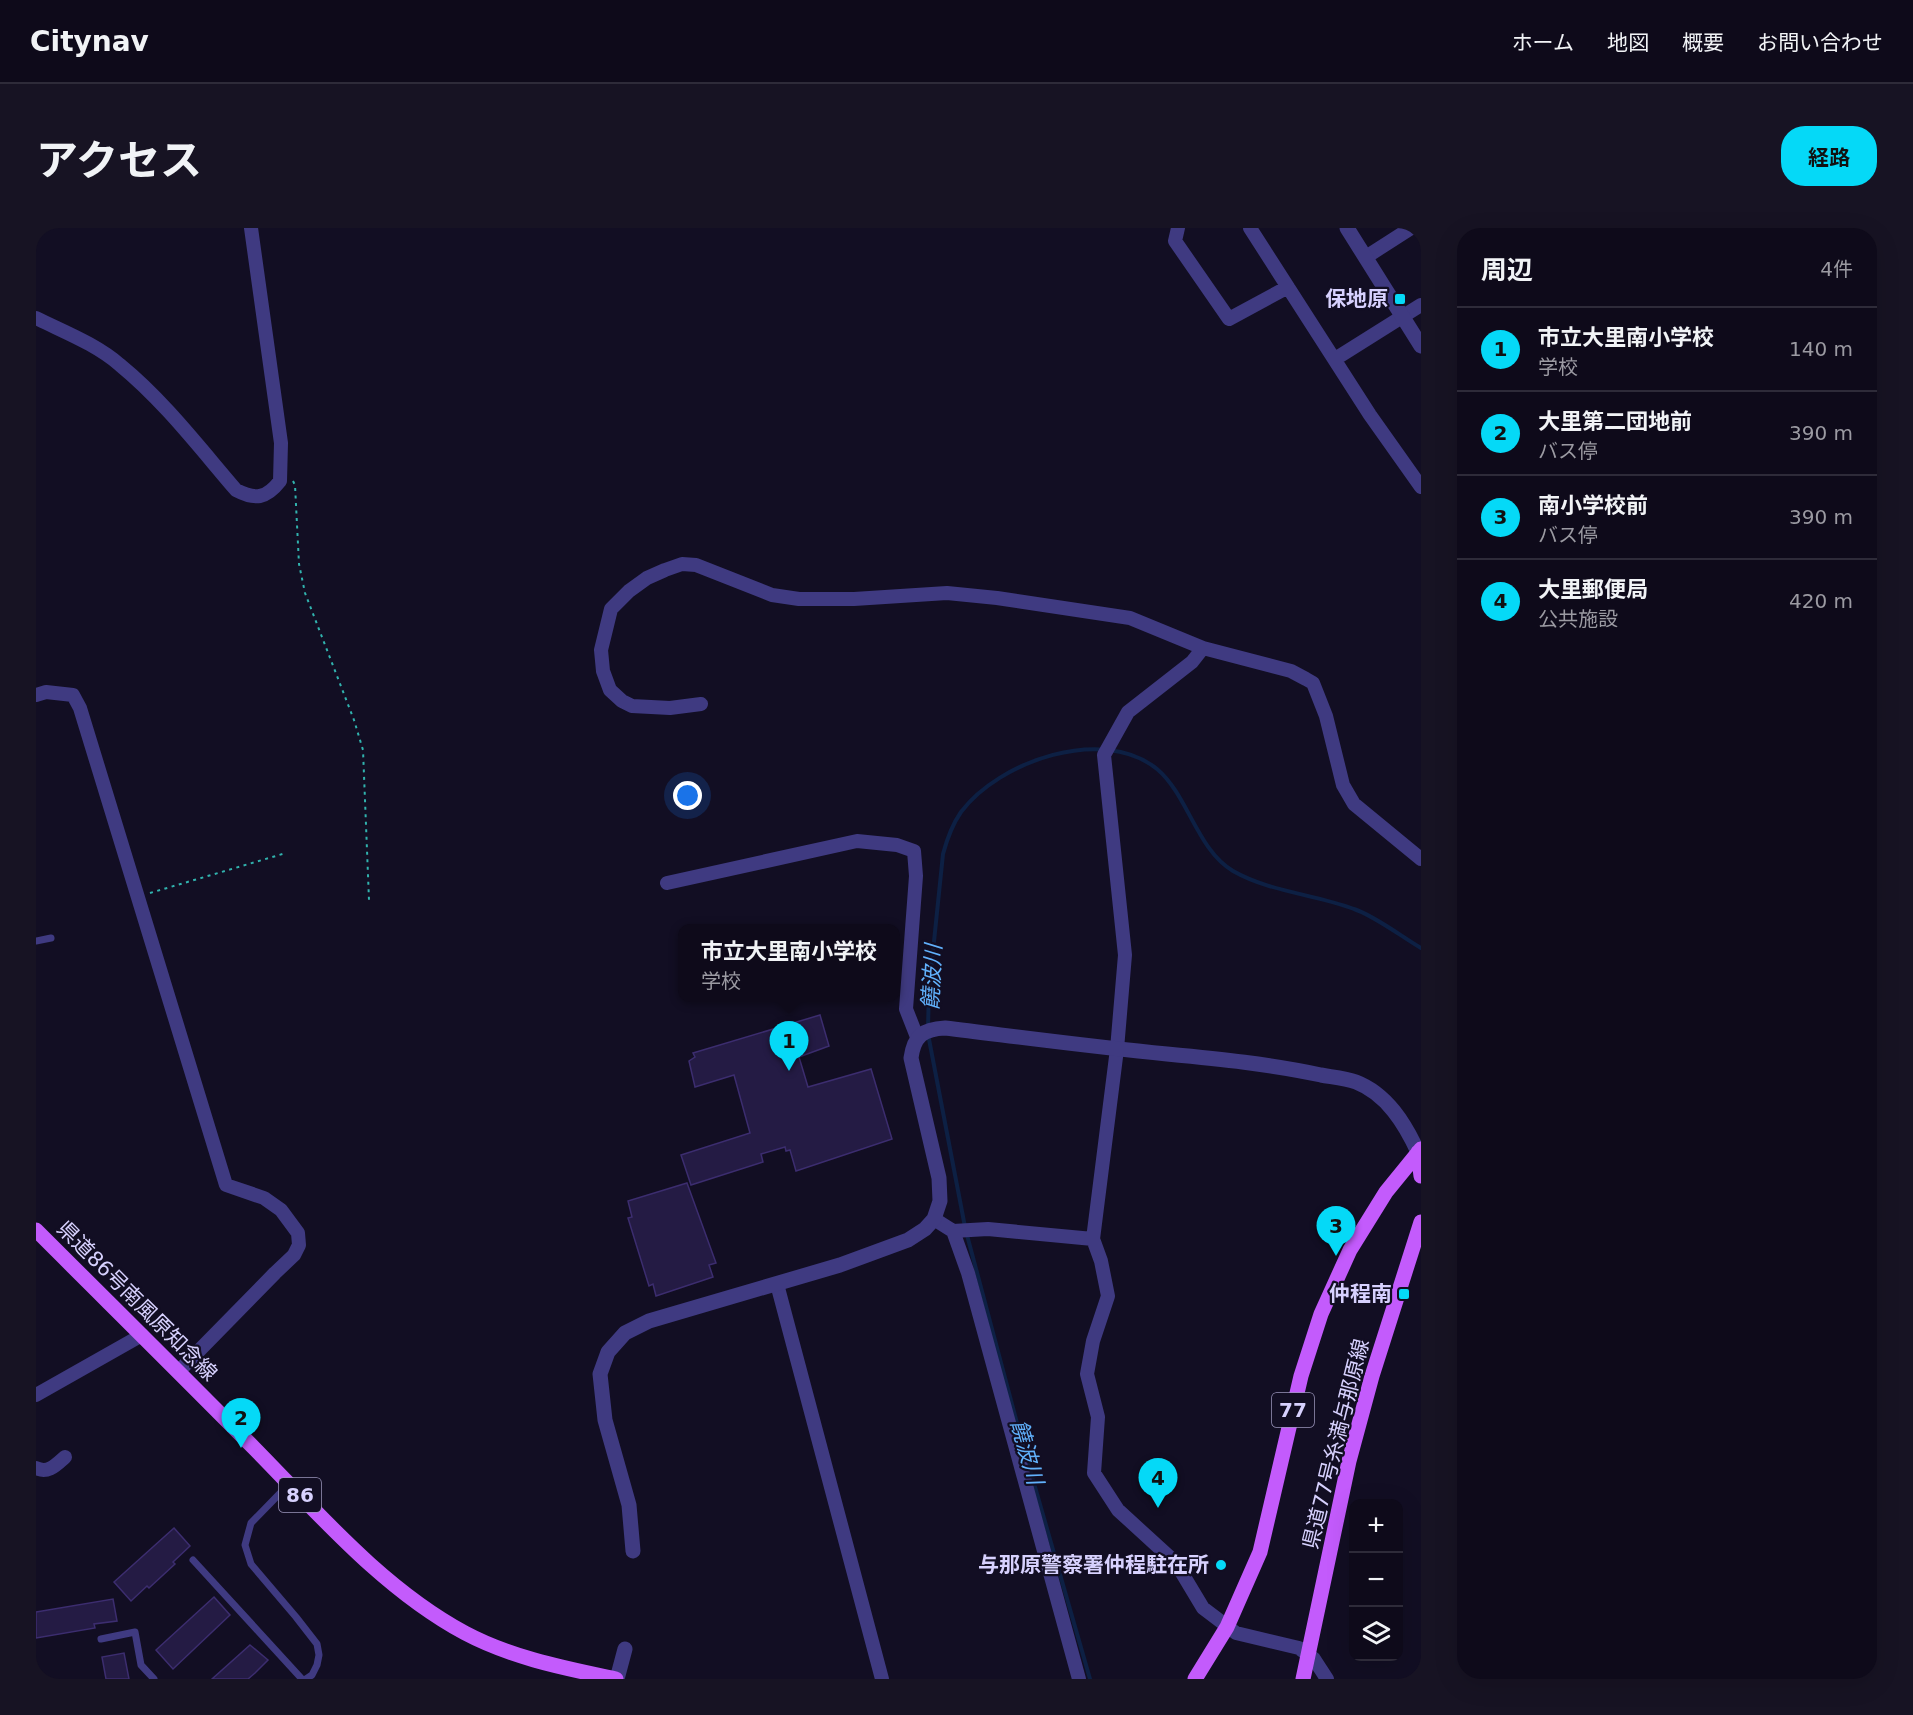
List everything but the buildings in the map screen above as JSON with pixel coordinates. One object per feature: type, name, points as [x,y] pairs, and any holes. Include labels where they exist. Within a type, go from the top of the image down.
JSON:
[{"type":"main road","points":[[1419,1151],[1421,1176]]},
{"type":"main road","name":"77","points":[[1195,1679],[1227,1627],[1260,1552],[1301,1376],[1321,1314],[1350,1250],[1386,1192],[1419,1151]]},
{"type":"main road","name":"県道77号糸満与那原線","points":[[1303,1679],[1355,1440],[1372,1376],[1421,1221]]},
{"type":"main road","name":"県道86号南風原知念線","points":[[36,1230],[375,1568],[428,1612],[510,1653],[616,1679]]},
{"type":"street","points":[[36,318],[94,347],[119,364],[165,407],[236,490],[248,496],[257,497],[266,494],[280,481],[281,443],[251,228]]},
{"type":"street","points":[[1178,228],[1175,242],[1229,319],[1288,287]]},
{"type":"street","points":[[1250,228],[1370,415],[1421,487]]},
{"type":"street","points":[[1347,228],[1421,346]]},
{"type":"street","points":[[1366,257],[1411,228]]},
{"type":"street","points":[[1335,359],[1421,305]]},
{"type":"street","points":[[701,704],[670,708],[632,706],[622,701],[610,690],[603,671],[601,650],[610,609],[647,578],[682,564],[696,565],[772,595],[799,599],[854,599],[947,593],[1131,618],[1203,648],[1291,671],[1313,683],[1326,716],[1342,785],[1348,795],[1354,804],[1421,859]]},
{"type":"street","points":[[1203,648],[1192,662],[1128,712],[1104,755],[1125,955],[1117,1049],[1093,1239],[1101,1261],[1108,1296],[1093,1341],[1087,1374],[1098,1417],[1094,1473],[1118,1510],[1176,1563],[1203,1608],[1236,1633],[1299,1648],[1309,1654],[1327,1679]]},
{"type":"street","points":[[36,695],[46,692],[73,695],[80,708],[226,1185],[264,1198],[281,1210],[298,1233],[300,1245],[294,1255],[179,1371]]},
{"type":"street","points":[[667,883],[857,841],[897,844],[914,850],[916,876],[906,1009],[917,1037]]},
{"type":"street","points":[[633,1551],[629,1505],[604,1409],[600,1374],[608,1352],[625,1333],[649,1321],[840,1265],[908,1239],[925,1229],[934,1219],[940,1201],[939,1178],[911,1058],[917,1037],[932,1029],[945,1028],[1238,1061],[1299,1070],[1356,1082],[1377,1094],[1392,1109],[1419,1151]]},
{"type":"street","points":[[934,1219],[958,1232],[988,1229],[1093,1239]]},
{"type":"street","points":[[958,1232],[1079,1679]]},
{"type":"street","points":[[777,1284],[882,1679]]},
{"type":"street","points":[[36,1395],[142,1335]]},
{"type":"street","points":[[36,1468],[42,1472],[49,1470],[65,1457]]},
{"type":"street","points":[[616,1679],[625,1649]]},
{"type":"lane","points":[[36,941],[51,938]]},
{"type":"lane","points":[[193,1560],[304,1679],[312,1675],[319,1655],[317,1644],[246,1556],[246,1534],[251,1523],[289,1484]]},
{"type":"lane","points":[[101,1639],[135,1632],[141,1665],[154,1679]]},
{"type":"path","points":[[281,460],[295,485],[299,564],[305,593],[354,720],[363,750],[369,900]]},
{"type":"path","points":[[138,897],[286,853]]},
{"type":"waterway","name":"饒波川","points":[[928,1027],[929,990],[943,854],[955,822],[978,794],[1000,778],[1025,764],[1053,755],[1081,750],[1109,750],[1135,756],[1157,769],[1177,793],[1210,850],[1233,871],[1262,884],[1362,912],[1421,948]]},
{"type":"waterway","name":"饒波川","points":[[928,1034],[965,1227]]},
{"type":"waterway","name":"饒波川","points":[[967,1235],[1021,1438],[1090,1679]]},
{"type":"place","name":"保地原","points":[[1400,299]]},
{"type":"place","name":"市立大里南小学校","points":[[789,1071]]},
{"type":"place","name":"南小学校前","points":[[1336,1256]]},
{"type":"place","name":"仲程南","points":[[1404,1294]]},
{"type":"place","name":"大里第二団地前","points":[[241,1448]]},
{"type":"place","name":"大里郵便局","points":[[1158,1508]]},
{"type":"place","name":"与那原警察署仲程駐在所","points":[[1221,1565]]}]
